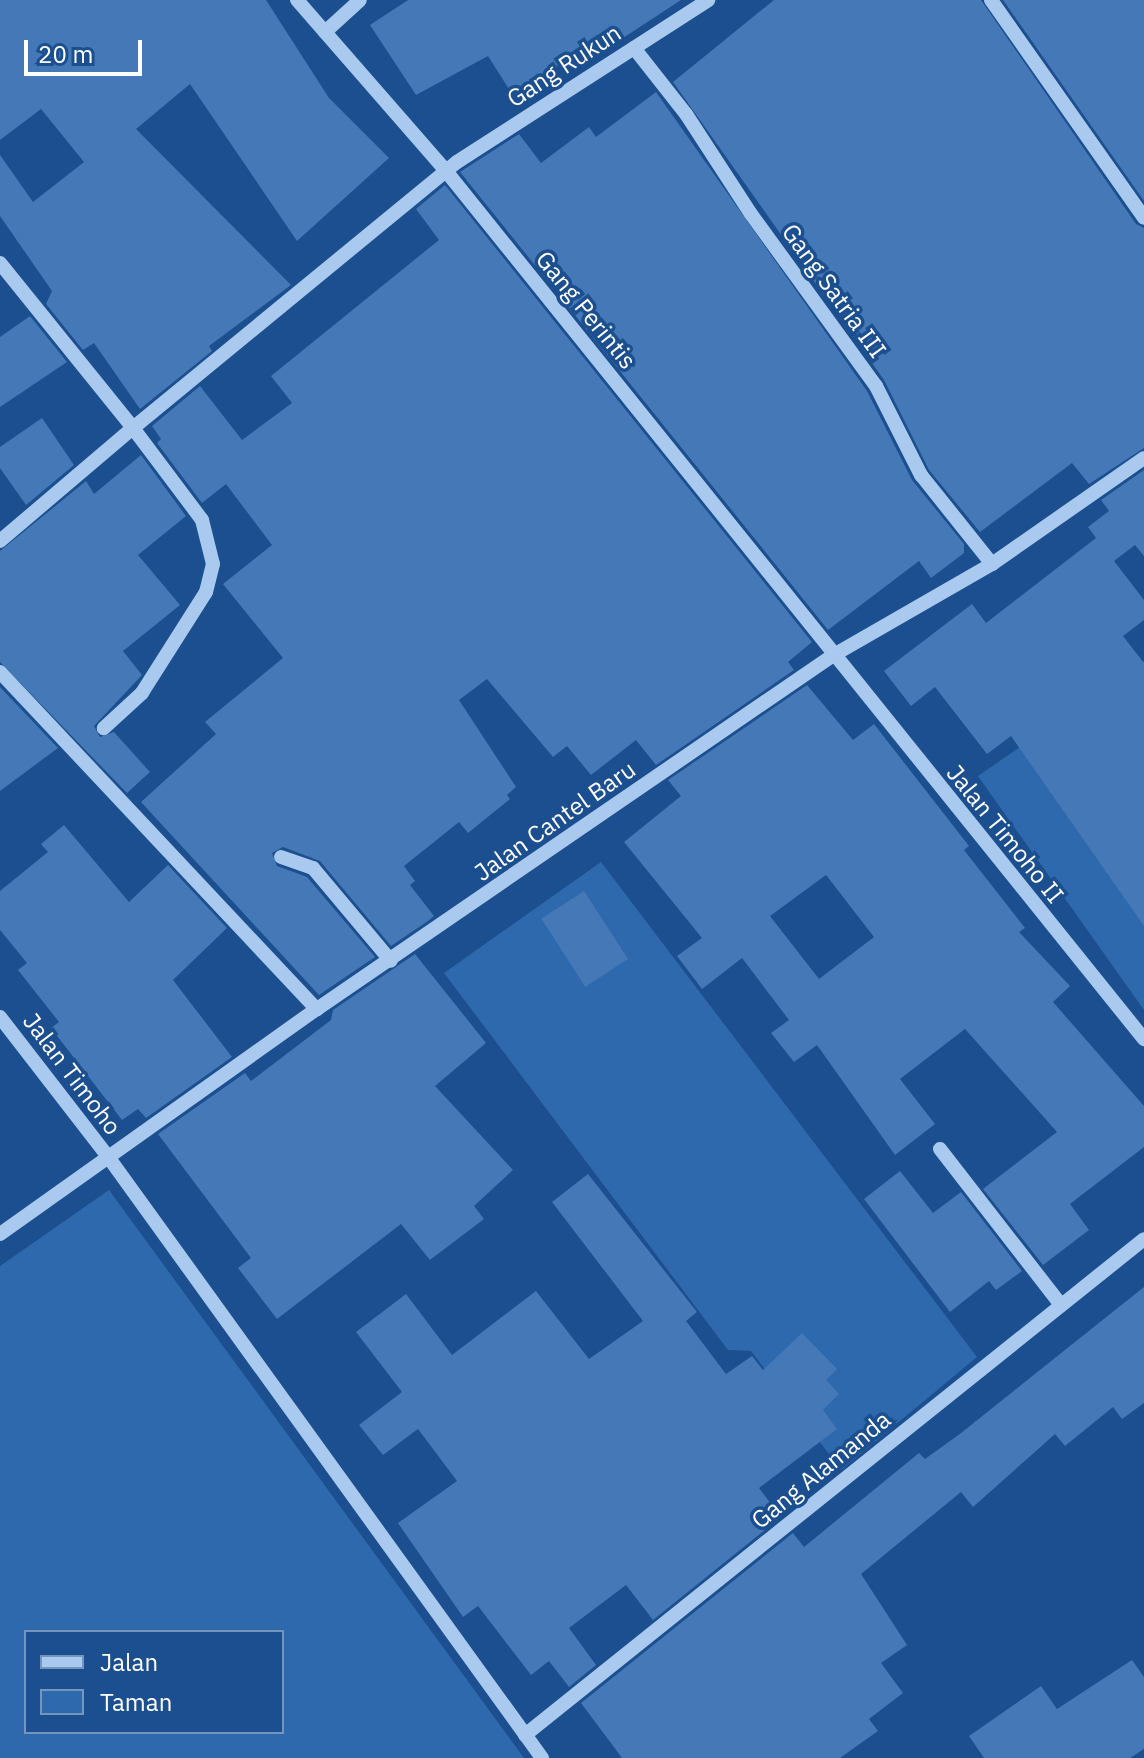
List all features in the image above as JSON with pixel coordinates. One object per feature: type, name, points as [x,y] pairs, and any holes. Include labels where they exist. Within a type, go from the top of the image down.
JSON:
[{"type":"street","name":"Gang Perintis","points":[[297,0],[446,171],[832,656]]},
{"type":"street","points":[[325,32],[360,0]]},
{"type":"street","name":"Gang Rukun","points":[[0,541],[446,171],[708,0]]},
{"type":"street","points":[[991,0],[1144,218]]},
{"type":"street","name":"Gang Satria III","points":[[634,48],[686,114],[751,214],[876,386],[921,475],[992,564]]},
{"type":"street","points":[[0,263],[133,428],[202,520],[213,564],[206,592],[142,693],[104,728]]},
{"type":"street","name":"Jalan Cantel Baru","points":[[0,1234],[317,1009],[832,656],[992,564],[1144,458]]},
{"type":"street","name":"Jalan Timoho II","points":[[832,656],[1144,1039]]},
{"type":"street","points":[[0,672],[317,1009]]},
{"type":"street","points":[[281,857],[313,868],[391,961]]},
{"type":"street","name":"Jalan Timoho","points":[[0,1017],[109,1158],[542,1758]]},
{"type":"street","points":[[940,1149],[1061,1305]]},
{"type":"street","name":"Gang Alamanda","points":[[525,1735],[1144,1239]]},
{"type":"green space","points":[[1144,661],[1144,1010],[978,776]]},
{"type":"green space","points":[[601,862],[977,1357],[841,1470],[751,1351],[728,1350],[444,973]]},
{"type":"green space","points":[[109,1190],[524,1758],[0,1758],[0,1266]]},
{"type":"building","points":[[0,0],[266,0],[329,98],[389,158],[297,241],[190,84],[136,129],[291,285],[209,346],[212,351],[140,409],[94,343],[83,350],[46,304],[52,291],[0,216],[0,155],[33,202],[84,162],[41,109],[0,140]]},
{"type":"building","points":[[408,0],[681,0],[623,38],[617,29],[512,94],[488,56],[416,95],[370,25]]},
{"type":"building","points":[[774,0],[981,0],[1136,224],[1144,228],[1144,448],[1089,484],[1072,463],[980,532],[929,470],[884,380],[673,82]]},
{"type":"building","points":[[1003,0],[1144,0],[1144,201]]},
{"type":"building","points":[[656,92],[867,391],[912,480],[964,544],[964,553],[931,578],[919,561],[828,630],[460,172],[519,134],[541,163],[589,127],[596,137]]},
{"type":"building","points":[[445,185],[812,642],[788,662],[794,670],[656,765],[636,740],[591,775],[567,746],[553,757],[487,679],[459,700],[516,787],[507,795],[510,799],[468,833],[459,822],[404,866],[415,881],[410,885],[434,916],[428,921],[391,946],[320,861],[283,847],[272,853],[277,866],[307,877],[375,957],[319,995],[141,802],[216,734],[205,722],[283,658],[223,584],[272,545],[226,484],[202,503],[157,443],[161,439],[152,426],[200,386],[242,440],[292,403],[271,376],[439,240],[416,209]]},
{"type":"building","points":[[30,316],[67,362],[0,407],[0,337]]},
{"type":"building","points":[[42,418],[74,465],[26,505],[0,468],[0,447]]},
{"type":"building","points":[[141,455],[186,516],[138,555],[180,605],[123,651],[142,675],[94,726],[100,737],[114,732],[150,772],[127,793],[0,662],[0,551],[86,481],[94,494]]},
{"type":"building","points":[[1144,470],[1144,556],[1135,545],[1114,561],[1144,600],[1144,620],[1123,636],[1144,663],[1144,926],[1011,736],[987,754],[935,687],[911,706],[884,671],[972,604],[986,623],[1096,538],[1088,527],[1109,511],[1101,500]]},
{"type":"building","points":[[807,685],[853,740],[874,724],[969,846],[964,850],[1025,928],[1019,932],[1070,986],[1053,1002],[1144,1106],[1144,1147],[1070,1204],[1089,1230],[1043,1265],[983,1189],[1057,1132],[965,1029],[900,1079],[935,1124],[895,1155],[817,1045],[794,1062],[771,1033],[789,1020],[742,958],[702,989],[677,956],[702,938],[624,842],[681,796],[668,780]],"holes":[[[826,875],[874,937],[819,979],[770,916]]]},
{"type":"building","points":[[0,687],[58,748],[0,791]]},
{"type":"building","points":[[64,825],[129,902],[168,865],[227,928],[173,980],[232,1057],[146,1118],[138,1109],[122,1120],[51,1028],[59,1022],[18,970],[27,963],[0,930],[0,891],[48,852],[41,844]]},
{"type":"building","points":[[584,891],[628,959],[585,987],[541,919]]},
{"type":"building","points":[[415,954],[486,1043],[435,1086],[513,1170],[474,1206],[484,1219],[430,1260],[401,1224],[277,1319],[238,1268],[251,1258],[158,1134],[245,1073],[251,1081],[331,1020],[333,1010]]},
{"type":"building","points":[[900,1171],[933,1213],[961,1192],[1022,1271],[996,1290],[989,1281],[950,1312],[864,1199]]},
{"type":"building","points":[[588,1174],[697,1312],[686,1321],[726,1374],[752,1356],[763,1370],[802,1333],[837,1369],[826,1380],[839,1394],[823,1410],[837,1429],[759,1488],[781,1517],[653,1620],[626,1585],[569,1628],[596,1665],[569,1687],[549,1661],[531,1675],[478,1606],[463,1617],[398,1523],[457,1481],[418,1429],[383,1455],[359,1425],[402,1392],[356,1332],[406,1294],[452,1355],[536,1291],[589,1359],[643,1321],[552,1202]]},
{"type":"building","points":[[1144,1287],[1144,1403],[1122,1419],[1113,1407],[1065,1446],[1055,1434],[973,1507],[961,1492],[861,1574],[907,1645],[881,1663],[903,1693],[869,1719],[878,1731],[840,1758],[622,1758],[581,1703],[793,1533],[804,1547],[919,1453],[925,1459],[961,1433]]},
{"type":"building","points":[[1132,1660],[1144,1677],[1144,1749],[1130,1758],[984,1758],[969,1736],[1041,1686],[1057,1709]]}]
